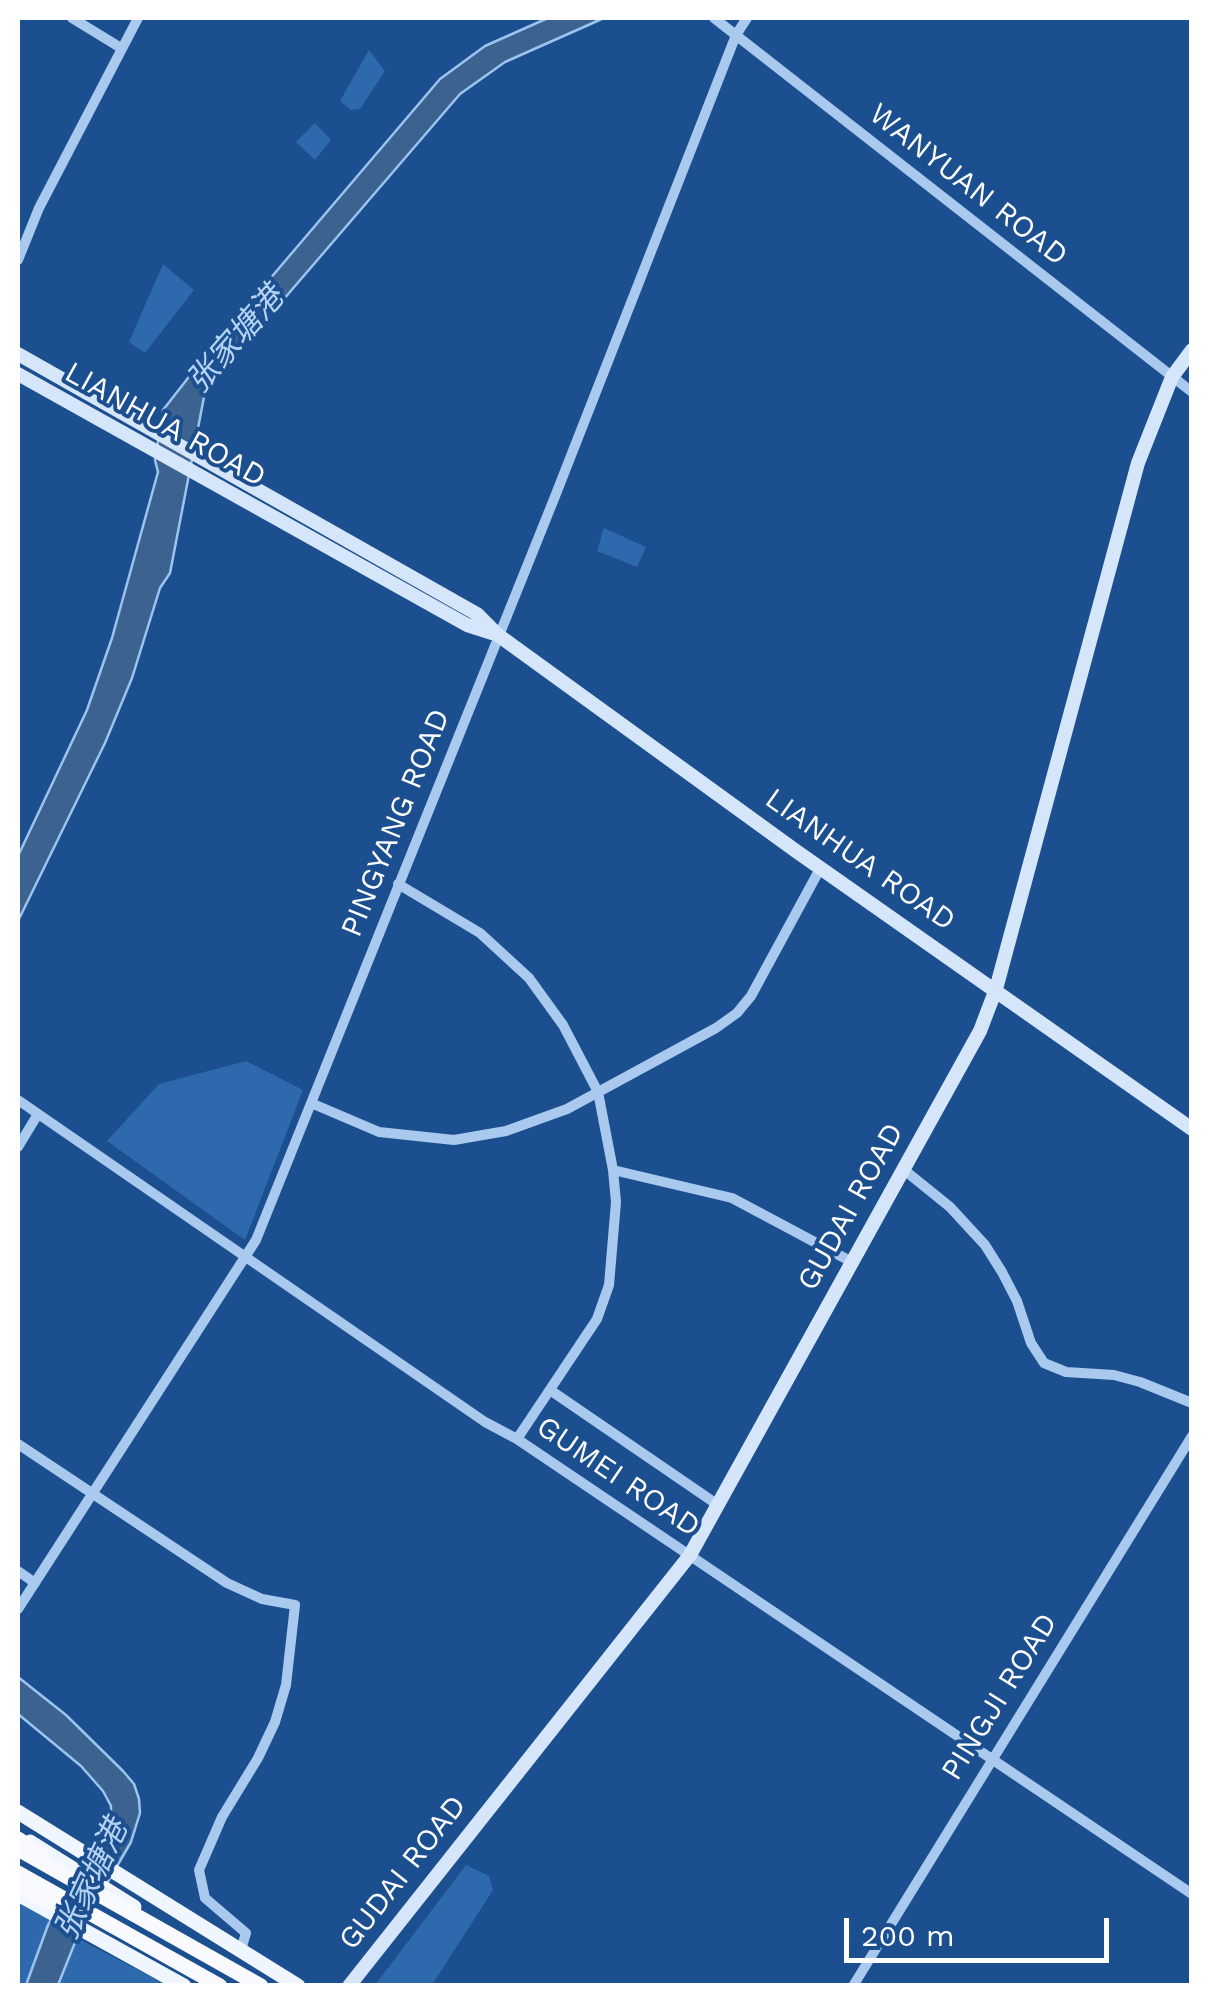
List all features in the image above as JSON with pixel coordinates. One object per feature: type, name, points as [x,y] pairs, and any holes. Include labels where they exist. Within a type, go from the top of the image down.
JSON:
[{"type":"highway","points":[[18,1837],[261,1986]]},
{"type":"highway","points":[[18,1849],[110,1896]]},
{"type":"highway","points":[[18,1873],[220,1986]]},
{"type":"highway","points":[[18,1885],[208,1986]]},
{"type":"main road","name":"GUDAI ROAD","points":[[349,1986],[690,1555],[980,1031],[996,989],[1138,462],[1172,376],[1192,350]]},
{"type":"main road","name":"LIANHUA ROAD","points":[[18,354],[477,614],[498,635],[1192,1129]]},
{"type":"main road","name":"LIANHUA ROAD","points":[[18,374],[466,625],[498,635]]},
{"type":"main road","points":[[18,1801],[69,1833],[83,1852]]},
{"type":"main road","points":[[18,1812],[298,1986]]},
{"type":"main road","points":[[18,1894],[184,1986]]},
{"type":"street","points":[[72,18],[121,48]]},
{"type":"street","points":[[18,260],[40,208],[138,18]]},
{"type":"street","name":"WANYUAN ROAD","points":[[714,18],[1192,392]]},
{"type":"street","name":"PINGYANG ROAD","points":[[18,1609],[248,1257],[736,34],[747,18]]},
{"type":"street","points":[[311,1103],[379,1132],[454,1140],[536,1122],[716,1028],[737,1012],[750,996],[822,867]]},
{"type":"street","points":[[398,884],[451,914],[504,953],[529,978],[563,1024],[598,1092],[614,1170],[614,1243],[609,1285],[596,1319],[518,1438]]},
{"type":"street","name":"GUMEI ROAD","points":[[18,1100],[485,1422],[518,1438],[1192,1894]]},
{"type":"street","points":[[18,1147],[38,1114]]},
{"type":"street","points":[[614,1170],[732,1198],[852,1262]]},
{"type":"street","points":[[903,1170],[950,1208],[985,1246],[1016,1301],[1030,1343],[1044,1362],[1066,1372],[1140,1382],[1192,1403]]},
{"type":"street","points":[[550,1390],[718,1505]]},
{"type":"street","name":"PINGJI ROAD","points":[[852,1986],[1192,1436]]},
{"type":"street","points":[[18,1444],[227,1583],[262,1599],[295,1605],[281,1705],[258,1758],[216,1828],[200,1870],[205,1898],[246,1933],[242,1950]]},
{"type":"street","points":[[18,1571],[35,1582]]},
{"type":"shaded area","points":[[369,50],[385,71],[360,109],[351,110],[340,101]]},
{"type":"shaded area","points":[[315,123],[331,140],[315,160],[296,142]]},
{"type":"shaded area","points":[[163,264],[194,290],[145,353],[129,342]]},
{"type":"shaded area","points":[[604,528],[646,547],[637,567],[597,551]]},
{"type":"shaded area","points":[[246,1061],[303,1090],[245,1240],[107,1141],[159,1084]]},
{"type":"shaded area","points":[[466,1865],[489,1876],[493,1890],[432,1985],[375,1985]]},
{"type":"shaded area","points":[[18,1901],[51,1921],[27,1985],[18,1986]]},
{"type":"shaded area","points":[[77,1938],[167,1985],[58,1986]]},
{"type":"water","name":"张家塘港","points":[[548,18],[604,18],[505,62],[460,94],[216,378],[204,397],[170,573],[160,588],[132,678],[105,743],[18,921],[18,856],[87,710],[112,638],[158,472],[155,460],[163,410],[440,79],[485,46]]},
{"type":"water","name":"张家塘港","points":[[18,1677],[66,1715],[123,1771],[134,1784],[139,1799],[140,1813],[131,1842],[80,1930],[58,1985],[26,1985],[48,1925],[105,1830],[111,1806],[81,1766],[18,1714]]}]
